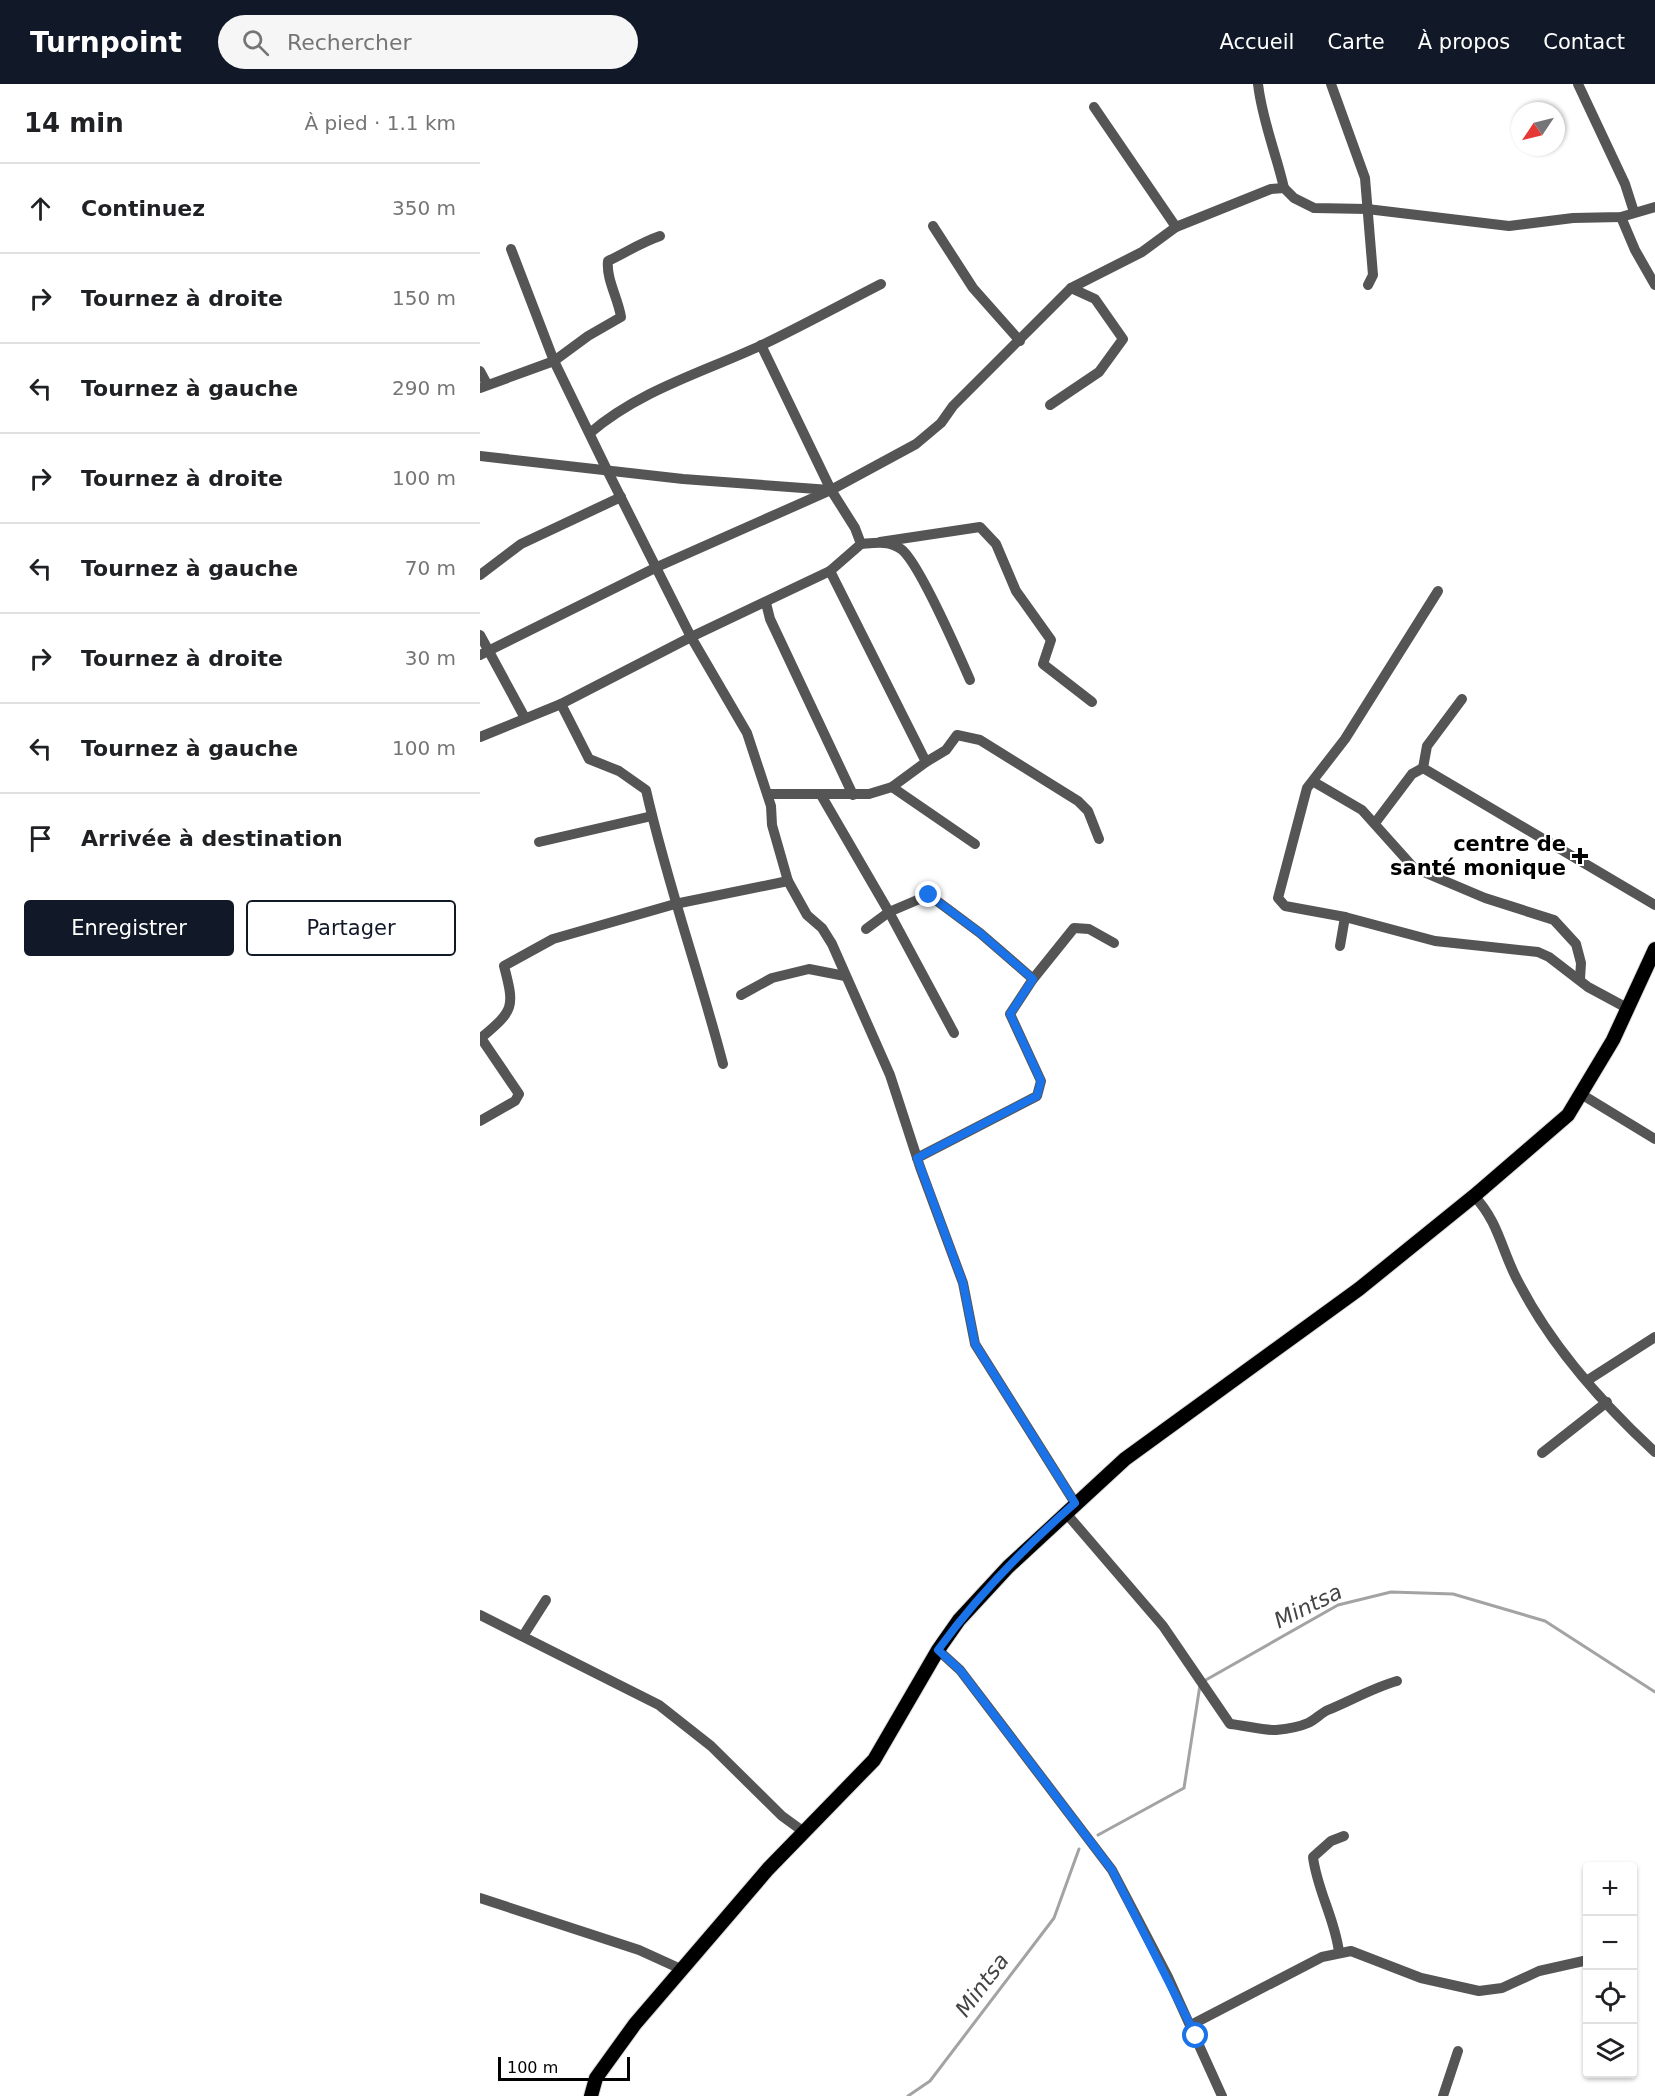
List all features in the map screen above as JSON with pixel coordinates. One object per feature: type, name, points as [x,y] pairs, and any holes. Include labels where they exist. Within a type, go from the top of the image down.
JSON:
[{"type":"main road","points":[[591,2096],[596,2078],[612,2055],[768,1869],[874,1760],[938,1650],[967,1611],[1070,1508],[1125,1460],[1359,1289],[1474,1196],[1568,1115],[1613,1040],[1655,950]]},
{"type":"street","points":[[1258,84],[1262,116],[1274,143],[1284,188],[1294,198],[1314,208],[1367,209],[1509,226],[1573,218],[1621,217],[1655,207]]},
{"type":"street","points":[[1331,84],[1365,178],[1373,276],[1368,285]]},
{"type":"street","points":[[1578,84],[1625,184],[1634,212]]},
{"type":"street","points":[[1094,107],[1176,227]]},
{"type":"street","points":[[484,653],[657,567],[831,490],[916,444],[941,423],[953,406],[1071,288],[1142,252],[1176,227],[1271,189],[1284,188]]},
{"type":"street","points":[[1621,217],[1635,250],[1655,285]]},
{"type":"street","points":[[933,226],[973,288],[1020,341]]},
{"type":"street","points":[[480,370],[484,386],[554,361],[588,336],[621,317],[619,300],[607,270],[608,261],[638,247],[644,241],[660,236]]},
{"type":"street","points":[[511,249],[554,361],[607,470],[691,637],[747,733],[768,794],[772,825],[788,881],[807,915],[822,928],[832,944],[890,1075],[917,1158],[963,1283],[975,1344],[1070,1508],[1163,1626],[1230,1724],[1254,1725],[1273,1731],[1310,1723],[1326,1711],[1367,1695],[1378,1686],[1397,1681]]},
{"type":"street","points":[[590,433],[608,418],[678,379],[761,345],[881,284]]},
{"type":"street","points":[[1050,405],[1099,372],[1123,339],[1095,299],[1071,288]]},
{"type":"street","points":[[761,345],[831,490],[855,528],[861,544]]},
{"type":"street","points":[[480,456],[831,490]]},
{"type":"street","points":[[480,575],[521,544],[621,497]]},
{"type":"street","points":[[480,736],[561,704],[691,637],[830,571],[861,544],[980,527],[996,544],[1016,591],[1051,640],[1043,664],[1092,702]]},
{"type":"street","points":[[880,542],[902,549],[915,567],[970,680]]},
{"type":"street","points":[[830,571],[926,762]]},
{"type":"street","points":[[1438,591],[1345,739],[1314,782],[1307,788],[1278,898],[1285,906],[1345,917],[1435,941],[1538,952],[1588,987],[1627,1008]]},
{"type":"street","points":[[766,603],[770,619],[811,710],[853,795]]},
{"type":"street","points":[[480,635],[484,653],[525,718]]},
{"type":"street","points":[[1423,768],[1427,746],[1462,699]]},
{"type":"street","points":[[561,704],[589,759],[619,771],[646,790],[675,904],[704,992],[723,1064]]},
{"type":"street","points":[[768,794],[853,795],[869,794],[892,787],[946,750],[957,735],[980,740],[1078,801],[1088,811],[1099,839]]},
{"type":"street","points":[[1374,823],[1412,774],[1423,768]]},
{"type":"street","points":[[1423,768],[1655,905]]},
{"type":"street","points":[[1314,782],[1362,810],[1414,868],[1485,898],[1554,920],[1576,944],[1581,963],[1580,980]]},
{"type":"street","points":[[892,787],[975,844]]},
{"type":"street","points":[[821,795],[889,912],[954,1033]]},
{"type":"street","points":[[540,842],[652,816]]},
{"type":"street","points":[[480,1121],[515,1101],[519,1094],[481,1038],[507,1016],[512,995],[504,966],[553,939],[675,904],[788,881]]},
{"type":"street","points":[[866,929],[889,912],[929,895],[980,933],[1033,979]]},
{"type":"street","points":[[1340,946],[1345,917]]},
{"type":"street","points":[[917,1158],[1037,1096],[1041,1081],[1010,1014],[1033,979],[1074,928],[1089,929],[1114,943]]},
{"type":"street","points":[[741,995],[772,978],[809,969],[845,976]]},
{"type":"street","points":[[1581,1094],[1655,1139]]},
{"type":"street","points":[[1474,1196],[1489,1212],[1518,1283],[1550,1337],[1655,1452]]},
{"type":"street","points":[[1588,1380],[1655,1337]]},
{"type":"street","points":[[1542,1453],[1607,1402]]},
{"type":"street","points":[[523,1636],[546,1600]]},
{"type":"street","points":[[480,1615],[659,1705],[711,1746],[782,1816],[804,1832]]},
{"type":"street","points":[[938,1650],[960,1670],[1112,1870],[1191,2025],[1222,2096]]},
{"type":"street","points":[[1339,1952],[1336,1930],[1314,1869],[1313,1857],[1331,1841],[1344,1836]]},
{"type":"street","points":[[480,1898],[639,1950],[683,1970]]},
{"type":"street","points":[[1191,2025],[1322,1957],[1339,1952],[1351,1951],[1421,1978],[1479,1991],[1502,1988],[1539,1971],[1583,1961]]},
{"type":"street","points":[[1444,2095],[1458,2051]]},
{"type":"waterway","name":"Mintsa","points":[[1204,1681],[1338,1605],[1391,1592],[1453,1594],[1545,1621],[1655,1692]]},
{"type":"waterway","name":"Mintsa","points":[[1098,1835],[1184,1788],[1200,1685]]},
{"type":"waterway","name":"Mintsa","points":[[908,2096],[930,2081],[1054,1918],[1079,1849]]},
{"type":"place","name":"centre de santé monique","points":[[1580,856]]},
{"type":"route","points":[[929,895],[980,933],[1033,979],[1010,1014],[1041,1081],[1037,1096],[917,1158],[963,1283],[975,1344],[1075,1503],[1008,1567],[959,1620],[938,1650],[960,1670],[1112,1870],[1196,2036]]}]
